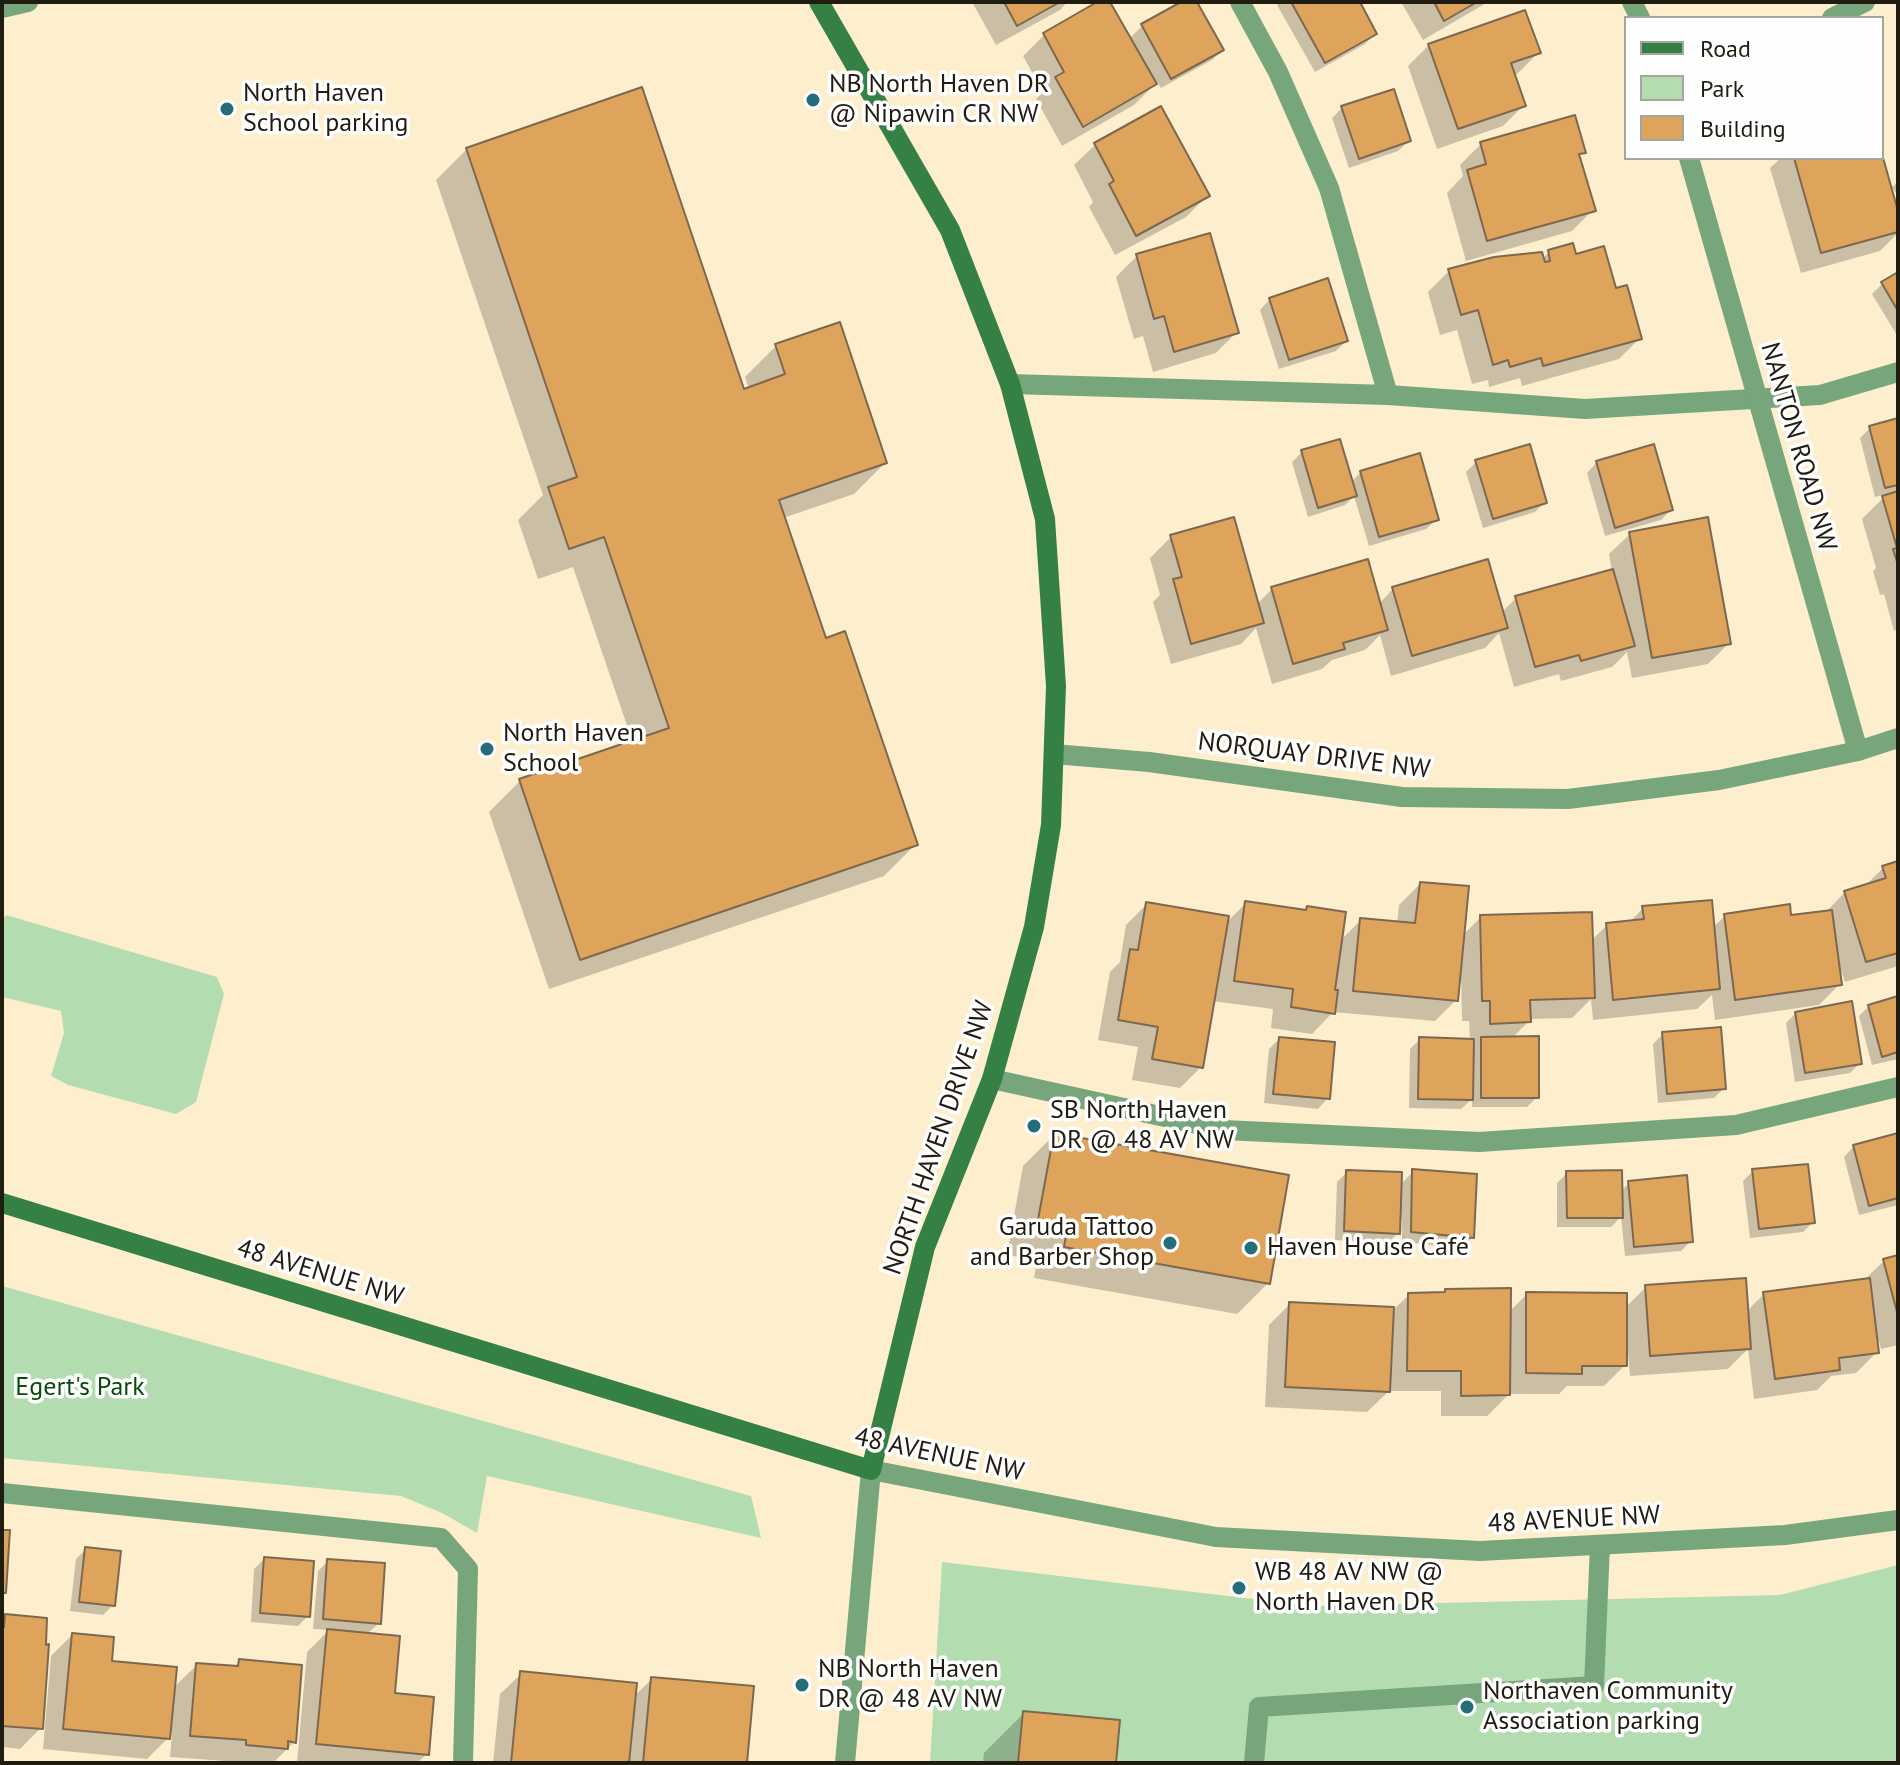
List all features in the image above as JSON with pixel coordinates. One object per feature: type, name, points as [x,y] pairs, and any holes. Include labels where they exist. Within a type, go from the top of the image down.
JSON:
[{"type":"street","points":[[2,8],[28,2]]},
{"type":"street","name":"NORTH HAVEN DRIVE NW","points":[[819,2],[950,230],[1010,384],[1045,519],[1056,686],[1051,825],[1034,927],[992,1079],[925,1247],[871,1470],[845,1763]]},
{"type":"street","points":[[1240,2],[1278,72],[1329,188],[1388,395]]},
{"type":"street","points":[[1836,16],[1865,2]]},
{"type":"street","name":"NANTON ROAD NW","points":[[1690,160],[1858,751]]},
{"type":"street","points":[[1010,384],[1388,395],[1585,409],[1820,395],[1898,372]]},
{"type":"street","name":"NORQUAY DRIVE NW","points":[[1054,754],[1149,762],[1402,797],[1568,799],[1719,780],[1858,751],[1898,738]]},
{"type":"street","points":[[992,1079],[1224,1130],[1479,1142],[1736,1125],[1898,1087]]},
{"type":"street","name":"48 AVENUE NW","points":[[2,1203],[871,1470],[1216,1537],[1480,1551],[1785,1535],[1898,1520]]},
{"type":"street","points":[[2,1493],[441,1538],[468,1569],[463,1763]]},
{"type":"street","points":[[1254,1763],[1259,1707],[1594,1686],[1600,1545]]},
{"type":"green space","points":[[6,915],[217,977],[224,994],[196,1102],[176,1114],[68,1085],[51,1076],[64,1033],[61,1011],[2,997],[2,920]]},
{"type":"green space","name":"Egert's Park","points":[[2,1286],[751,1496],[761,1538],[487,1476],[477,1533],[442,1513],[401,1496],[2,1458]]},
{"type":"green space","points":[[942,1562],[1312,1606],[1780,1595],[1898,1565],[1898,1763],[930,1763]]},
{"type":"building","points":[[1004,2],[1060,2],[1017,26]]},
{"type":"building","points":[[1097,2],[1110,2],[1157,84],[1083,127],[1055,77],[1064,72],[1043,33]]},
{"type":"building","points":[[1181,2],[1197,2],[1224,50],[1171,79],[1141,24]]},
{"type":"building","points":[[1291,2],[1360,2],[1377,34],[1325,63]]},
{"type":"building","points":[[1434,2],[1477,2],[1444,21]]},
{"type":"building","points":[[1525,10],[1541,53],[1511,63],[1526,106],[1458,129],[1428,44]]},
{"type":"building","points":[[642,87],[744,389],[785,374],[775,344],[840,322],[887,463],[779,500],[826,638],[845,631],[918,845],[580,960],[519,779],[669,728],[604,537],[569,549],[548,487],[577,477],[466,148]]},
{"type":"building","points":[[1394,89],[1411,141],[1359,159],[1341,106]]},
{"type":"building","points":[[1161,106],[1210,196],[1136,236],[1109,184],[1114,181],[1094,143]]},
{"type":"building","points":[[1575,115],[1586,153],[1579,154],[1596,211],[1487,241],[1467,170],[1486,164],[1480,142]]},
{"type":"building","points":[[1795,160],[1884,160],[1898,211],[1898,232],[1821,253]]},
{"type":"building","points":[[1210,233],[1239,333],[1174,352],[1164,316],[1154,319],[1136,254]]},
{"type":"building","points":[[1573,243],[1576,254],[1604,246],[1616,288],[1627,285],[1642,339],[1543,366],[1541,358],[1510,367],[1508,360],[1493,365],[1478,310],[1461,315],[1448,269],[1494,257],[1542,252],[1545,262],[1550,261],[1548,250]]},
{"type":"building","points":[[1898,272],[1898,311],[1881,282]]},
{"type":"building","points":[[1328,278],[1348,341],[1289,360],[1269,298]]},
{"type":"building","points":[[1898,418],[1898,485],[1885,488],[1869,426]]},
{"type":"building","points":[[1340,439],[1357,496],[1318,508],[1301,450]]},
{"type":"building","points":[[1530,444],[1547,503],[1493,519],[1475,460]]},
{"type":"building","points":[[1654,444],[1673,510],[1615,528],[1596,461]]},
{"type":"building","points":[[1420,453],[1439,520],[1379,537],[1360,471]]},
{"type":"building","points":[[1898,491],[1898,565],[1893,549],[1897,548],[1882,496]]},
{"type":"building","points":[[1234,517],[1264,623],[1191,644],[1173,579],[1182,577],[1170,535]]},
{"type":"building","points":[[1708,517],[1731,644],[1652,658],[1629,532]]},
{"type":"building","points":[[1368,559],[1388,630],[1343,643],[1345,649],[1293,664],[1271,587]]},
{"type":"building","points":[[1488,559],[1508,628],[1412,656],[1392,587]]},
{"type":"building","points":[[1613,569],[1635,646],[1581,661],[1579,655],[1535,667],[1515,596]]},
{"type":"building","points":[[1898,861],[1898,953],[1866,962],[1844,891],[1886,878],[1882,866]]},
{"type":"building","points":[[1420,882],[1469,886],[1458,1001],[1353,991],[1360,918],[1415,923]]},
{"type":"building","points":[[1712,900],[1720,989],[1613,1000],[1606,923],[1644,919],[1642,906]]},
{"type":"building","points":[[1245,901],[1346,912],[1335,990],[1338,990],[1335,1014],[1291,1007],[1293,989],[1234,981]]},
{"type":"building","points":[[1146,902],[1229,916],[1203,1068],[1152,1059],[1158,1027],[1118,1020],[1130,949],[1138,950]]},
{"type":"building","points":[[1790,904],[1791,915],[1832,910],[1842,985],[1735,1000],[1724,914]]},
{"type":"building","points":[[1592,912],[1595,998],[1530,1000],[1531,1022],[1490,1024],[1490,1001],[1482,1001],[1480,915]]},
{"type":"building","points":[[1898,996],[1898,1052],[1882,1057],[1868,1005]]},
{"type":"building","points":[[1852,1001],[1862,1064],[1805,1073],[1795,1012]]},
{"type":"building","points":[[1721,1027],[1726,1089],[1667,1094],[1662,1032]]},
{"type":"building","points":[[1539,1036],[1539,1098],[1481,1098],[1481,1037]]},
{"type":"building","points":[[1279,1037],[1335,1042],[1330,1099],[1273,1094]]},
{"type":"building","points":[[1419,1037],[1474,1039],[1473,1100],[1418,1099]]},
{"type":"building","points":[[1054,1133],[1289,1175],[1270,1284],[1064,1247],[1067,1230],[1037,1225]]},
{"type":"building","points":[[1898,1133],[1898,1198],[1869,1206],[1853,1145]]},
{"type":"building","points":[[1808,1164],[1815,1223],[1759,1229],[1752,1169]]},
{"type":"building","points":[[1412,1169],[1477,1174],[1474,1238],[1411,1232]]},
{"type":"building","points":[[1346,1170],[1402,1172],[1400,1234],[1344,1231]]},
{"type":"building","points":[[1622,1170],[1623,1218],[1567,1218],[1566,1171]]},
{"type":"building","points":[[1687,1175],[1693,1242],[1634,1247],[1628,1181]]},
{"type":"building","points":[[1898,1255],[1898,1316],[1883,1259]]},
{"type":"building","points":[[1746,1278],[1751,1349],[1650,1356],[1645,1285]]},
{"type":"building","points":[[1870,1278],[1879,1353],[1839,1358],[1840,1370],[1775,1379],[1763,1292]]},
{"type":"building","points":[[1511,1288],[1510,1395],[1461,1396],[1461,1371],[1407,1371],[1408,1293]]},
{"type":"building","points":[[1526,1292],[1627,1293],[1627,1366],[1582,1366],[1582,1374],[1526,1373]]},
{"type":"building","points":[[1289,1302],[1394,1307],[1390,1392],[1285,1387]]},
{"type":"building","points":[[2,1530],[10,1530],[6,1593],[2,1593]]},
{"type":"building","points":[[85,1547],[121,1551],[115,1606],[79,1602]]},
{"type":"building","points":[[264,1557],[314,1561],[310,1617],[260,1613]]},
{"type":"building","points":[[327,1559],[385,1563],[381,1624],[323,1619]]},
{"type":"building","points":[[5,1614],[47,1618],[46,1645],[49,1644],[43,1729],[2,1726],[2,1626]]},
{"type":"building","points":[[327,1629],[400,1636],[395,1693],[434,1697],[429,1755],[316,1744]]},
{"type":"building","points":[[72,1633],[114,1637],[112,1661],[177,1667],[170,1739],[63,1729]]},
{"type":"building","points":[[239,1659],[302,1665],[296,1743],[288,1741],[288,1749],[246,1745],[246,1740],[190,1736],[196,1663],[238,1666]]},
{"type":"building","points":[[520,1671],[637,1683],[629,1763],[511,1763]]},
{"type":"building","points":[[651,1677],[754,1686],[747,1763],[643,1763]]},
{"type":"building","points":[[1023,1711],[1120,1720],[1116,1763],[1018,1763]]},
{"type":"place","name":"NB North Haven DR @ Nipawin CR NW","points":[[813,100]]},
{"type":"place","name":"North Haven School parking","points":[[227,109]]},
{"type":"place","name":"North Haven School","points":[[487,749]]},
{"type":"place","name":"SB North Haven DR @ 48 AV NW","points":[[1034,1126]]},
{"type":"place","name":"Garuda Tattoo and Barber Shop","points":[[1170,1243]]},
{"type":"place","name":"Haven House Café","points":[[1251,1248]]},
{"type":"place","name":"WB 48 AV NW @ North Haven DR","points":[[1239,1588]]},
{"type":"place","name":"NB North Haven DR @ 48 AV NW","points":[[802,1685]]},
{"type":"place","name":"Northaven Community Association parking","points":[[1467,1707]]}]
